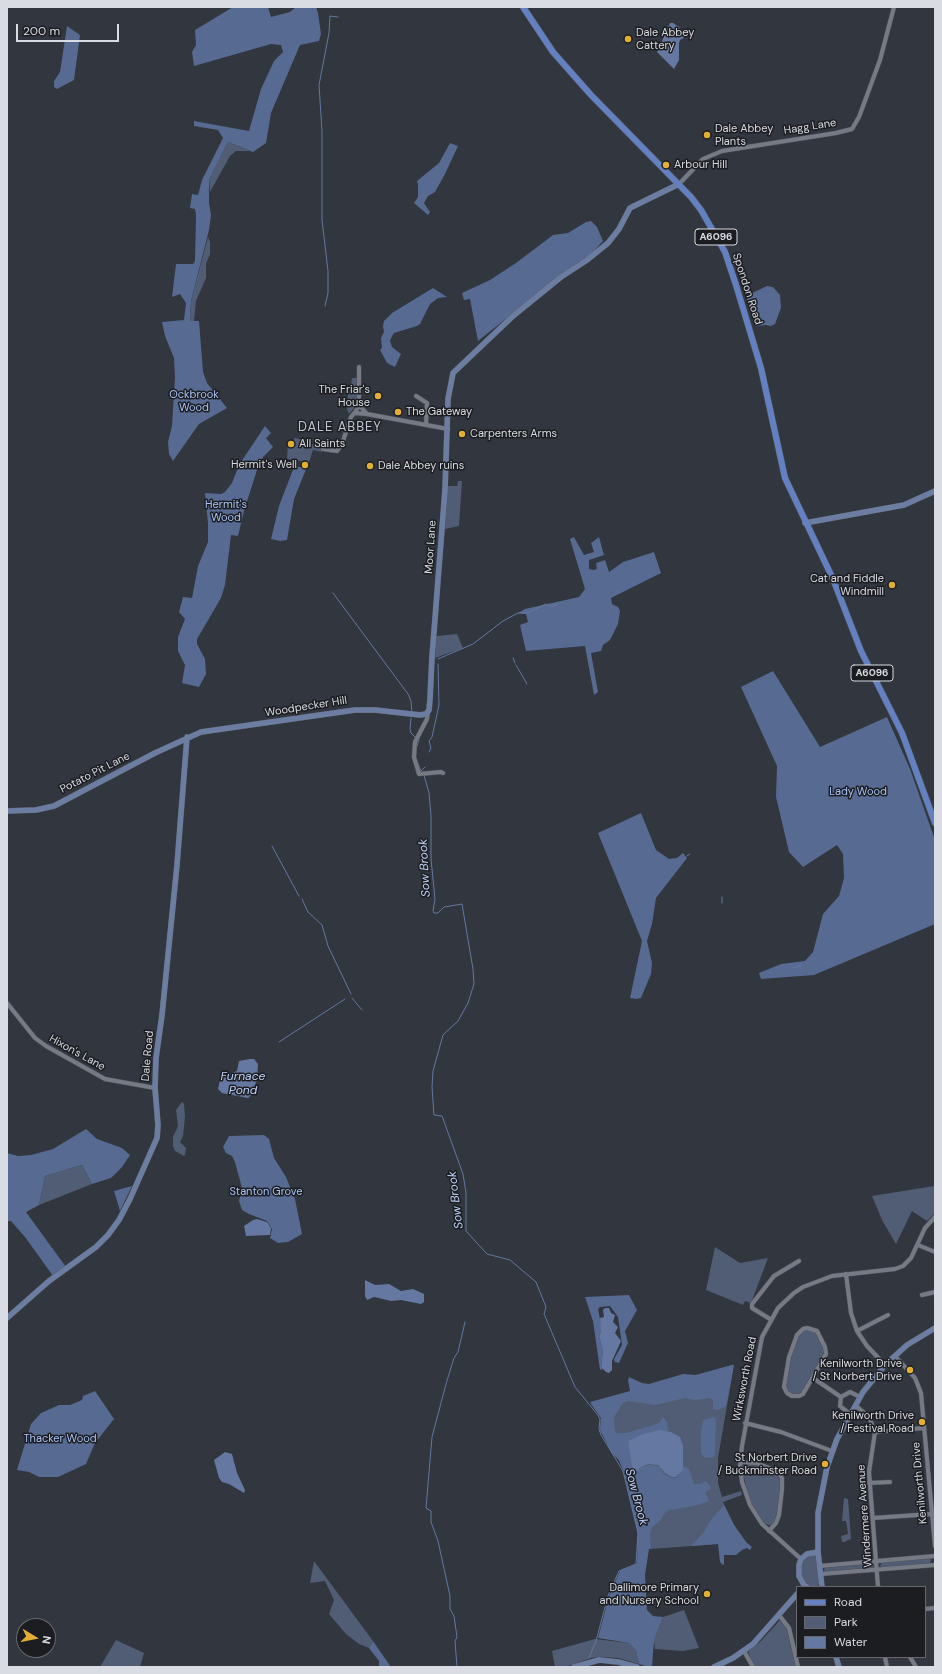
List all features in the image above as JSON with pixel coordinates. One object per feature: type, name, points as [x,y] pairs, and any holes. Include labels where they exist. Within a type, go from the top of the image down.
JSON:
[{"type":"main road","name":"Spondon Road","points":[[523,7],[553,52],[592,95],[679,184],[700,210],[724,252],[736,284],[761,368],[781,464],[790,491],[805,523]]},
{"type":"main road","name":"A6096","points":[[805,523],[833,579],[861,651],[902,733],[935,823]]},
{"type":"street","name":"Hagg Lane","points":[[679,184],[703,159],[722,151],[836,133],[852,129],[859,117],[880,60],[894,7]]},
{"type":"street","name":"Moor Lane","points":[[428,712],[439,582],[450,382],[456,370],[513,316],[561,277],[587,260],[608,243],[619,229],[630,208],[679,184]]},
{"type":"street","points":[[323,449],[338,450],[344,441],[351,417],[359,405],[359,367]]},
{"type":"street","points":[[416,396],[427,403],[426,425]]},
{"type":"street","points":[[359,405],[367,414]]},
{"type":"street","points":[[355,413],[448,429]]},
{"type":"street","points":[[805,523],[904,505],[935,491]]},
{"type":"street","name":"Woodpecker Hill","points":[[187,737],[201,732],[355,710],[374,710],[420,715],[428,712]]},
{"type":"street","points":[[428,712],[427,719],[415,742],[413,754],[419,774],[443,773]]},
{"type":"street","name":"Potato Pit Lane","points":[[7,811],[36,810],[54,806],[187,737]]},
{"type":"street","name":"Dale Road","points":[[7,1318],[49,1281],[100,1244],[116,1225],[137,1184],[157,1138],[158,1125],[155,1088],[156,1058],[162,1015],[177,865],[187,737]]},
{"type":"street","name":"Hixon's Lane","points":[[7,1003],[35,1038],[46,1046],[105,1079],[155,1088]]},
{"type":"street","name":"Wirksworth Road","points":[[801,1559],[769,1531],[756,1516],[746,1497],[742,1482],[740,1462],[745,1424],[762,1337],[770,1319],[785,1301],[804,1287],[821,1279],[846,1274],[900,1268],[911,1258],[925,1228],[935,1217]]},
{"type":"street","points":[[918,1244],[935,1252]]},
{"type":"street","points":[[770,1319],[754,1310],[751,1306],[769,1281],[783,1267],[799,1262]]},
{"type":"street","points":[[846,1274],[851,1313],[857,1331],[863,1342],[885,1365]]},
{"type":"street","points":[[922,1295],[935,1292]]},
{"type":"street","points":[[857,1331],[888,1315]]},
{"type":"street","points":[[807,1328],[817,1331],[826,1351],[824,1360],[813,1378],[799,1396],[792,1396],[785,1390],[792,1346],[800,1332],[807,1328]]},
{"type":"street","points":[[822,1586],[818,1552],[818,1513],[820,1496],[832,1451],[855,1405],[885,1365],[913,1341],[935,1328]]},
{"type":"street","name":"Kenilworth Drive","points":[[895,1356],[918,1383],[921,1392],[935,1546]]},
{"type":"street","points":[[813,1378],[841,1396]]},
{"type":"street","points":[[841,1396],[850,1392],[860,1397]]},
{"type":"street","points":[[841,1396],[840,1406],[850,1414]]},
{"type":"street","points":[[855,1405],[869,1416],[875,1432],[924,1428]]},
{"type":"street","points":[[745,1424],[781,1432],[832,1451]]},
{"type":"street","name":"Windermere Avenue","points":[[875,1432],[869,1466],[869,1483],[878,1586]]},
{"type":"street","points":[[740,1462],[756,1463],[772,1469],[782,1478],[779,1515],[776,1523],[769,1531]]},
{"type":"street","points":[[869,1483],[890,1482]]},
{"type":"street","points":[[872,1518],[932,1514]]},
{"type":"street","points":[[804,1586],[798,1570],[801,1559],[810,1553],[818,1552]]},
{"type":"street","points":[[820,1566],[935,1556]]},
{"type":"street","points":[[820,1574],[935,1565]]},
{"type":"street","points":[[714,1667],[744,1651],[796,1595]]},
{"type":"street","points":[[779,1615],[789,1628],[798,1667]]},
{"type":"street","points":[[744,1651],[753,1667]]},
{"type":"street","points":[[911,1658],[916,1667]]},
{"type":"street","points":[[574,1667],[599,1660],[618,1662],[637,1667]]},
{"type":"green space","name":"Ockbrook Wood","points":[[233,7],[268,7],[271,17],[290,12],[296,7],[316,7],[321,34],[319,41],[300,45],[271,113],[266,143],[253,152],[228,142],[209,180],[209,203],[211,215],[209,230],[191,301],[190,321],[199,321],[203,372],[207,383],[227,408],[199,424],[173,461],[169,454],[168,442],[172,426],[175,377],[174,358],[165,336],[162,322],[184,320],[186,303],[180,294],[172,297],[176,264],[193,264],[195,261],[196,215],[195,209],[190,208],[192,194],[198,195],[202,180],[223,138],[218,130],[194,126],[194,121],[249,131],[261,89],[274,61],[283,52],[281,45],[271,44],[194,66],[192,52],[196,45],[195,30]]},
{"type":"green space","points":[[67,26],[80,35],[74,80],[57,89],[54,87],[54,81],[60,72]]},
{"type":"green space","points":[[228,142],[250,151],[236,151],[230,156],[210,192],[209,180]]},
{"type":"green space","points":[[450,143],[458,146],[435,192],[428,196],[424,203],[430,212],[428,215],[414,203],[418,197],[417,181],[439,163]]},
{"type":"green space","points":[[591,221],[597,227],[603,241],[589,256],[543,289],[478,341],[470,299],[464,300],[462,293],[490,280],[516,263],[553,235],[568,233],[586,222]]},
{"type":"green space","points":[[208,237],[210,242],[210,254],[206,264],[206,278],[196,301],[194,321],[190,321],[191,301]]},
{"type":"green space","points":[[767,286],[773,287],[780,295],[781,308],[775,324],[771,326],[755,326],[746,296]]},
{"type":"green space","points":[[433,288],[447,297],[438,298],[430,304],[420,324],[394,333],[390,341],[392,347],[401,354],[395,367],[387,363],[380,350],[382,348],[381,338],[384,332],[384,321],[392,313]]},
{"type":"green space","points":[[352,378],[357,378],[358,404],[349,414],[347,409],[348,393]]},
{"type":"green space","name":"Hermit's Wood","points":[[265,426],[271,433],[266,438],[273,447],[263,457],[257,470],[238,536],[231,535],[225,585],[221,598],[197,639],[197,644],[205,659],[206,674],[199,687],[182,683],[185,665],[178,651],[178,637],[185,619],[179,612],[183,597],[192,598],[198,566],[208,542],[205,493],[221,494],[225,492],[232,483],[239,465]]},
{"type":"green space","points":[[294,438],[306,440],[322,450],[322,452],[313,450],[309,462],[287,459],[288,441],[294,441]]},
{"type":"green space","points":[[303,461],[309,462],[294,499],[287,540],[280,541],[271,539],[279,506],[294,467],[302,467]]},
{"type":"green space","points":[[458,481],[462,481],[459,526],[445,529],[447,486],[457,486]]},
{"type":"green space","points":[[574,537],[584,555],[594,552],[591,543],[599,537],[604,555],[589,560],[589,569],[597,569],[596,563],[605,560],[609,572],[623,562],[654,552],[661,573],[611,598],[612,604],[618,607],[620,611],[618,624],[610,640],[603,645],[601,651],[591,653],[598,692],[594,695],[585,646],[526,651],[520,625],[528,622],[526,614],[518,613],[525,609],[579,597],[585,589],[570,539]]},
{"type":"green space","points":[[457,634],[463,648],[435,658],[436,636]]},
{"type":"green space","name":"Lady Wood","points":[[773,671],[820,747],[887,717],[910,769],[935,840],[935,924],[814,975],[761,979],[759,973],[781,964],[805,961],[813,952],[823,914],[839,896],[844,878],[843,854],[837,845],[803,867],[789,852],[776,797],[777,766],[741,687]]},
{"type":"green space","points":[[641,813],[656,850],[669,859],[677,858],[683,853],[687,858],[656,898],[652,924],[647,941],[652,963],[651,974],[641,998],[636,999],[630,998],[642,941],[598,833]]},
{"type":"green space","points":[[182,1102],[184,1104],[185,1117],[183,1136],[180,1142],[186,1148],[184,1156],[175,1151],[173,1146],[173,1137],[178,1126],[176,1110]]},
{"type":"green space","points":[[86,1129],[97,1139],[122,1148],[130,1155],[122,1167],[111,1178],[92,1184],[82,1165],[45,1176],[39,1205],[26,1212],[66,1267],[53,1276],[25,1237],[11,1221],[7,1221],[7,1153],[18,1156],[31,1155],[53,1149]]},
{"type":"green space","name":"Stanton Grove","points":[[264,1135],[269,1139],[274,1158],[286,1177],[295,1199],[302,1234],[288,1242],[278,1243],[270,1238],[272,1229],[267,1221],[242,1210],[239,1201],[242,1188],[235,1162],[232,1156],[226,1153],[223,1147],[229,1136]]},
{"type":"green space","points":[[82,1165],[92,1184],[39,1205],[45,1176]]},
{"type":"green space","points":[[132,1186],[120,1211],[114,1191]]},
{"type":"green space","points":[[934,1186],[935,1213],[927,1221],[912,1211],[896,1244],[882,1220],[872,1196]]},
{"type":"green space","points":[[715,1247],[740,1263],[768,1258],[751,1303],[745,1301],[743,1305],[706,1290]]},
{"type":"green space","points":[[629,1295],[637,1310],[625,1331],[628,1343],[619,1363],[615,1362],[614,1359],[622,1345],[618,1317],[610,1306],[600,1307],[598,1309],[601,1324],[599,1336],[603,1351],[601,1367],[603,1369],[600,1370],[593,1321],[585,1297]]},
{"type":"green space","points":[[806,1329],[816,1332],[825,1353],[803,1391],[800,1394],[792,1395],[786,1388],[786,1385],[792,1353],[799,1335]]},
{"type":"green space","points":[[734,1365],[718,1458],[718,1483],[722,1497],[741,1491],[742,1495],[723,1502],[734,1525],[746,1542],[637,1550],[638,1533],[624,1472],[619,1460],[612,1453],[600,1430],[601,1418],[591,1404]]},
{"type":"green space","points":[[734,1365],[726,1406],[719,1410],[713,1409],[713,1400],[709,1398],[695,1400],[685,1398],[655,1405],[628,1401],[623,1403],[614,1417],[615,1431],[617,1433],[627,1433],[659,1423],[663,1417],[667,1422],[668,1431],[653,1432],[628,1441],[633,1473],[638,1471],[640,1467],[649,1465],[658,1466],[664,1474],[672,1478],[677,1478],[684,1466],[689,1469],[694,1484],[700,1484],[706,1481],[711,1489],[705,1492],[709,1501],[698,1505],[666,1511],[660,1521],[652,1527],[650,1534],[651,1549],[649,1549],[645,1575],[647,1610],[653,1616],[663,1617],[654,1641],[652,1667],[648,1667],[639,1664],[636,1651],[629,1643],[598,1638],[609,1596],[620,1571],[637,1564],[638,1533],[624,1472],[619,1460],[612,1453],[600,1430],[601,1418],[590,1402],[630,1391],[628,1380],[629,1377],[642,1383],[649,1384],[683,1374],[696,1375]]},
{"type":"green space","name":"Thacker Wood","points":[[95,1391],[114,1419],[95,1443],[86,1464],[58,1477],[39,1477],[29,1472],[17,1470],[31,1424],[41,1413],[59,1405],[70,1405],[82,1400],[83,1396]]},
{"type":"green space","points":[[714,1417],[716,1420],[715,1455],[714,1457],[705,1458],[701,1454],[701,1431],[703,1420]]},
{"type":"green space","points":[[745,1464],[764,1467],[779,1476],[781,1481],[777,1519],[771,1526],[764,1523],[749,1500],[742,1468]]},
{"type":"green space","points":[[844,1498],[848,1499],[851,1539],[842,1542],[841,1536],[848,1534],[846,1521],[842,1521]]},
{"type":"green space","points":[[724,1505],[734,1525],[746,1542],[752,1547],[750,1550],[747,1548],[742,1550],[736,1555],[724,1555],[723,1565],[720,1562],[718,1544],[691,1546],[704,1532],[710,1521]]},
{"type":"green space","points":[[814,1554],[816,1556],[819,1584],[818,1586],[810,1586],[801,1579],[800,1564],[806,1557]]},
{"type":"green space","points":[[930,1558],[930,1563],[882,1568],[880,1566],[882,1562]]},
{"type":"green space","points":[[314,1561],[373,1641],[369,1648],[359,1644],[346,1634],[329,1614],[334,1600],[325,1581],[310,1583]]},
{"type":"green space","points":[[871,1563],[874,1565],[872,1569],[825,1572],[824,1570],[825,1567]]},
{"type":"green space","points":[[684,1610],[699,1648],[683,1651],[655,1649],[654,1641],[663,1617]]},
{"type":"green space","points":[[780,1620],[786,1624],[796,1667],[754,1667],[748,1651],[761,1641]]},
{"type":"green space","points":[[595,1639],[629,1643],[636,1651],[639,1664],[618,1658],[600,1657],[591,1658],[565,1667],[555,1667],[552,1651]]},
{"type":"green space","points":[[116,1640],[144,1653],[140,1667],[100,1667]]},
{"type":"green space","points":[[373,1641],[391,1667],[379,1667],[379,1661],[369,1648]]},
{"type":"water","points":[[670,23],[673,23],[679,27],[685,37],[680,40],[679,60],[674,69],[657,52]]},
{"type":"water","name":"Furnace Pond","points":[[254,1059],[258,1064],[257,1080],[251,1095],[248,1098],[222,1093],[218,1089],[220,1080],[223,1076],[237,1071],[239,1061]]},
{"type":"water","points":[[257,1219],[267,1222],[271,1228],[270,1235],[246,1236],[244,1226]]},
{"type":"water","points":[[365,1280],[375,1285],[389,1284],[401,1291],[413,1289],[424,1294],[424,1302],[421,1304],[401,1300],[391,1301],[374,1297],[367,1300],[365,1296]]},
{"type":"water","points":[[605,1308],[609,1308],[611,1313],[615,1315],[613,1322],[618,1327],[615,1333],[621,1341],[612,1361],[612,1370],[609,1373],[601,1367],[603,1351],[599,1336],[601,1331],[600,1318],[604,1317],[603,1310]]},
{"type":"water","points":[[660,1430],[671,1432],[680,1437],[683,1446],[683,1470],[676,1477],[672,1477],[665,1473],[658,1465],[649,1464],[640,1467],[638,1471],[633,1473],[628,1441],[643,1434]]},
{"type":"water","points":[[225,1452],[232,1454],[237,1473],[245,1490],[244,1493],[229,1484],[222,1482],[219,1478],[214,1460]]},
{"type":"waterway","points":[[325,306],[328,293],[328,271],[322,220],[322,131],[319,85],[329,33],[330,16],[338,17]]},
{"type":"waterway","name":"Sow Brook","points":[[333,593],[408,694],[411,701],[412,712]]},
{"type":"waterway","points":[[438,659],[473,644],[503,621],[518,613],[527,613],[546,604],[551,607],[558,604]]},
{"type":"waterway","points":[[513,658],[515,663]]},
{"type":"waterway","points":[[429,752],[431,748],[429,741],[432,737],[439,705],[438,664]]},
{"type":"waterway","points":[[516,665],[527,684]]},
{"type":"waterway","name":"Sow Brook","points":[[411,718],[410,729],[411,733],[415,737]]},
{"type":"waterway","name":"Sow Brook","points":[[417,746],[419,740]]},
{"type":"waterway","name":"Sow Brook","points":[[417,761],[421,771],[425,767]]},
{"type":"waterway","name":"Sow Brook","points":[[424,775],[429,793],[431,816],[431,859],[435,899],[433,911],[434,913],[438,913],[444,907],[462,904],[473,969],[474,984],[468,1003],[458,1021],[443,1035],[433,1071],[432,1087],[434,1115],[442,1116],[463,1174],[466,1193],[466,1231],[487,1254],[510,1260],[536,1282],[546,1307],[544,1314],[575,1387],[600,1419],[599,1429],[601,1435],[623,1471],[638,1533],[636,1564],[619,1571],[608,1596],[596,1641],[589,1658]]},
{"type":"waterway","points":[[272,846],[299,896]]},
{"type":"waterway","points":[[722,897],[722,903]]},
{"type":"waterway","points":[[302,899],[308,912],[322,925],[328,946],[351,994]]},
{"type":"waterway","points":[[792,968],[801,966]]},
{"type":"waterway","points":[[352,998],[362,1010]]},
{"type":"waterway","points":[[279,1042],[345,999]]},
{"type":"waterway","points":[[457,1667],[455,1641],[457,1637],[454,1616],[450,1609],[450,1596],[438,1541],[431,1522],[431,1511],[426,1508],[432,1437],[446,1384],[454,1358],[458,1352],[465,1322]]},
{"type":"waterway","points":[[628,1469],[632,1468]]},
{"type":"place","name":"Dale Abbey Cattery","points":[[628,39]]},
{"type":"place","name":"Dale Abbey Plants","points":[[707,135]]},
{"type":"place","name":"Arbour Hill","points":[[666,165]]},
{"type":"place","name":"The Friar's House","points":[[378,396]]},
{"type":"place","name":"The Gateway","points":[[398,412]]},
{"type":"place","name":"Carpenters Arms","points":[[462,434]]},
{"type":"place","name":"All Saints","points":[[291,444]]},
{"type":"place","name":"Hermit's Well","points":[[305,465]]},
{"type":"place","name":"Dale Abbey ruins","points":[[370,466]]},
{"type":"place","name":"Cat and Fiddle Windmill","points":[[892,585]]},
{"type":"place","name":"Kenilworth Drive / St Norbert Drive","points":[[910,1370]]},
{"type":"place","name":"Kenilworth Drive / Festival Road","points":[[922,1422]]},
{"type":"place","name":"St Norbert Drive / Buckminster Road","points":[[825,1464]]},
{"type":"place","name":"Dallimore Primary and Nursery School","points":[[707,1594]]},
{"type":"district","name":"DALE ABBEY","points":[[340,428]]}]
